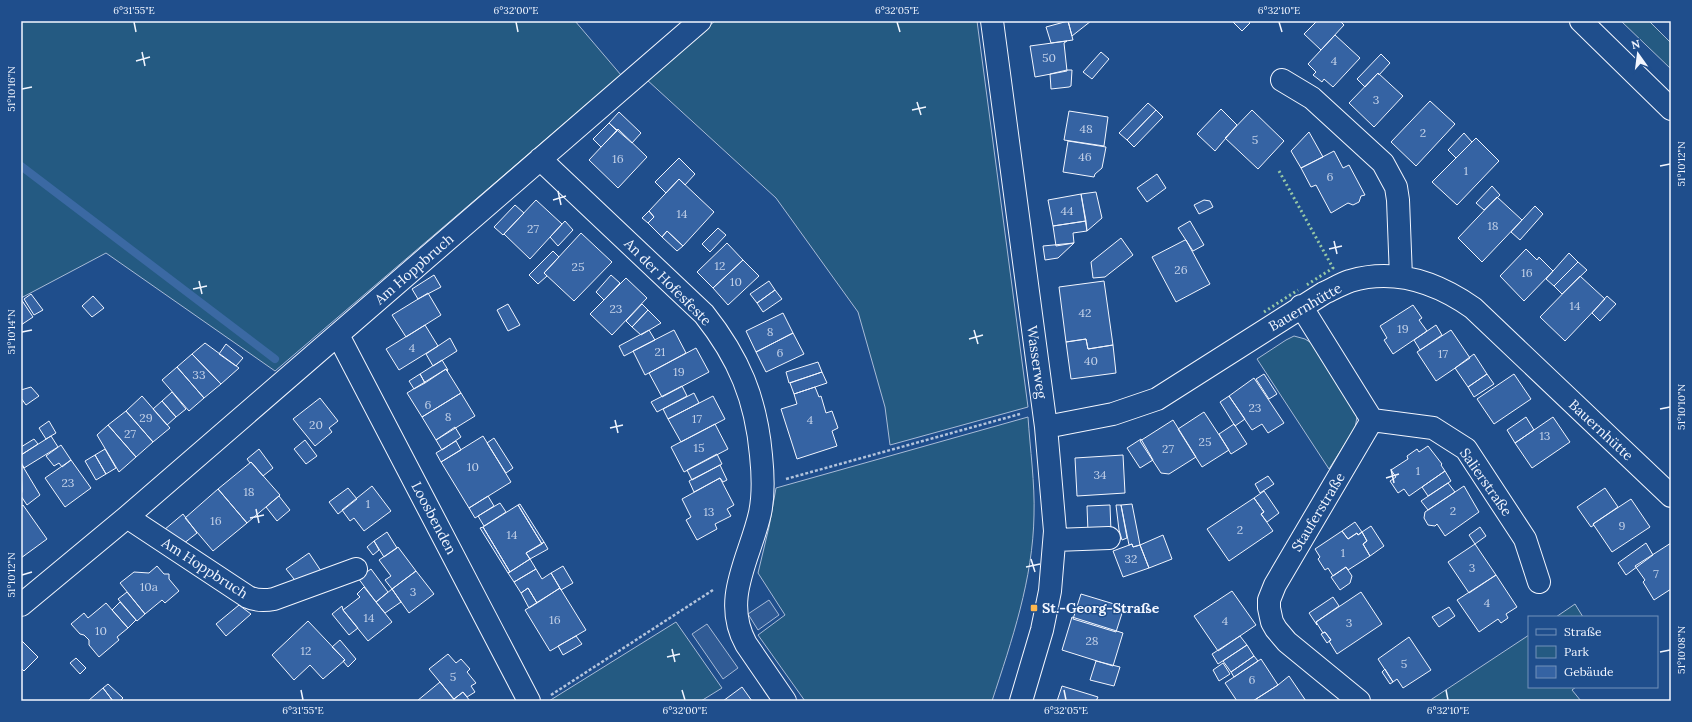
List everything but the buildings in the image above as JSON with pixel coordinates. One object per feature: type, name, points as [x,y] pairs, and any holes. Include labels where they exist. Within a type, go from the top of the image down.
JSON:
[{"type":"street","name":"Am Hoppbruch","points":[[21,605],[127,517],[700,21]]},
{"type":"street","name":"Wasserweg","points":[[992,21],[1045,417],[1054,508],[1055,540],[1050,591],[1042,630],[1021,701]]},
{"type":"street","points":[[1581,21],[1671,109]]},
{"type":"street","points":[[1282,80],[1312,98],[1383,164],[1390,175],[1396,187],[1398,200],[1401,277]]},
{"type":"street","name":"An der Hofesfeste","points":[[540,158],[704,314],[720,334],[740,368],[752,400],[760,437],[763,485],[759,515],[742,571],[736,599],[738,627],[746,644],[785,701]]},
{"type":"street","name":"Bauernhütte","points":[[1045,417],[1113,414],[1157,399],[1178,387],[1301,306],[1324,293],[1349,282],[1375,276],[1401,277],[1434,285],[1459,298],[1472,308],[1671,496]]},
{"type":"street","points":[[1301,306],[1372,420]]},
{"type":"street","name":"Loosbenden","points":[[338,335],[538,700]]},
{"type":"street","name":"Salierstraße","points":[[1372,420],[1433,428],[1466,449],[1525,539],[1539,582]]},
{"type":"street","name":"Stauferstraße","points":[[1359,701],[1287,642],[1272,622],[1269,600],[1275,585],[1372,420]]},
{"type":"street","name":"Am Hoppbruch","points":[[127,517],[248,597],[256,600],[274,599],[356,569]]},
{"type":"street","points":[[1055,540],[1109,538]]},
{"type":"path","points":[[763,485],[1045,417]]},
{"type":"path","points":[[538,700],[742,571]]},
{"type":"green space","points":[[21,21],[575,21],[621,75],[275,371],[106,253],[21,298]]},
{"type":"green space","points":[[715,21],[977,21],[1028,407],[890,445],[885,407],[858,312],[776,198],[646,79]]},
{"type":"green space","points":[[1621,21],[1649,21],[1671,43],[1671,69]]},
{"type":"green space","points":[[1294,336],[1305,339],[1313,344],[1357,417],[1355,428],[1329,469],[1257,359]]},
{"type":"green space","points":[[1028,417],[1034,503],[1033,539],[1026,586],[1014,632],[992,701],[805,701],[758,635],[785,615],[758,573],[769,527],[776,488]]},
{"type":"green space","points":[[1575,604],[1582,616],[1557,616]]},
{"type":"green space","points":[[676,622],[722,688],[701,701],[549,701]]},
{"type":"green space","points":[[1528,636],[1528,688],[1575,688],[1572,690],[1581,701],[1429,701]]},
{"type":"shaded area","points":[[769,600],[779,615],[758,630],[748,614]]},
{"type":"shaded area","points":[[707,624],[738,668],[723,679],[692,634]]},
{"type":"waterway","points":[[21,166],[275,359]]},
{"type":"hedge","points":[[1279,171],[1333,268],[1305,286]]},
{"type":"hedge","points":[[1264,312],[1298,290]]},
{"type":"place","name":"St.-Georg-Straße","points":[[1034,608]]}]
